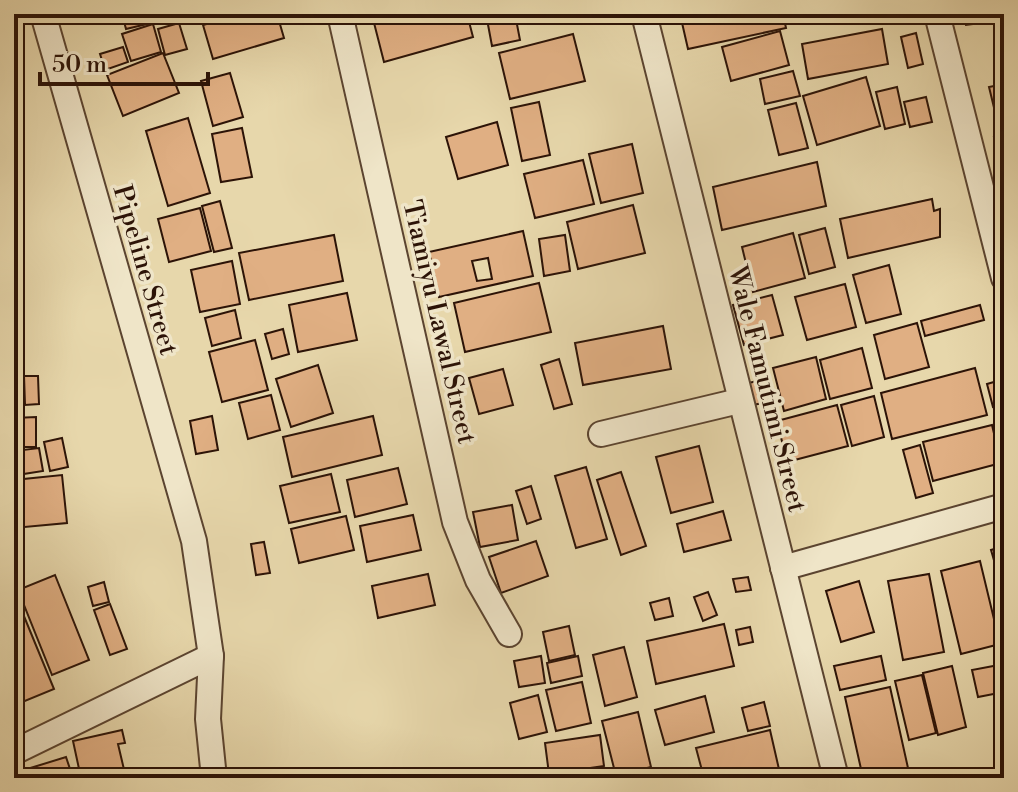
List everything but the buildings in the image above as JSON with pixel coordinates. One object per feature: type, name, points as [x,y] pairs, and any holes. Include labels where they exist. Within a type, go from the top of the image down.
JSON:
[{"type":"street","name":"Pipeline Street","points":[[43,14],[194,541],[211,656],[208,719],[214,778]]},
{"type":"street","name":"Tiamiyu Lawal Street","points":[[340,14],[455,522],[478,580],[509,634]]},
{"type":"street","name":"Wale Famutimi Street","points":[[644,14],[836,778]]},
{"type":"street","points":[[937,14],[997,218],[1004,278]]},
{"type":"street","points":[[601,434],[739,401]]},
{"type":"street","points":[[783,568],[1004,506]]},
{"type":"street","points":[[14,752],[211,656]]}]
